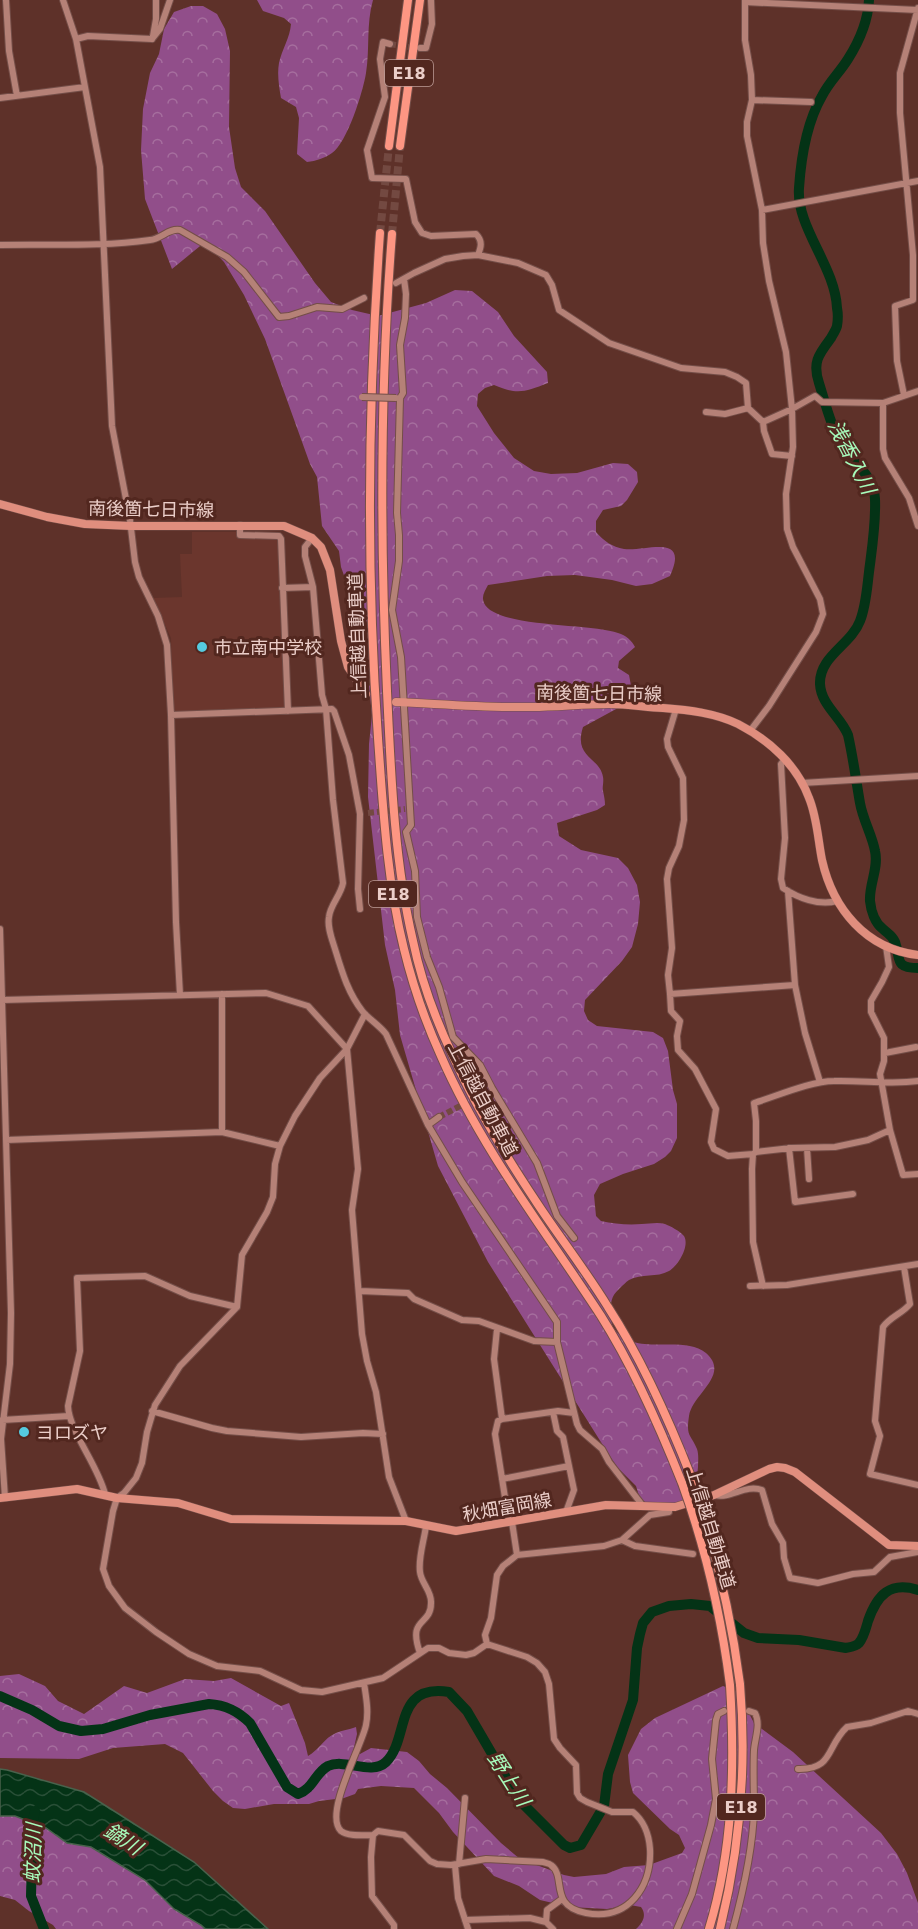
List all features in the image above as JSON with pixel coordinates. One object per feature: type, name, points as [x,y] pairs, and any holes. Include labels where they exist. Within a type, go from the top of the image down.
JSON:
[{"type":"highway","name":"E18","points":[[389,146],[408,0]]},
{"type":"highway","name":"E18","points":[[400,146],[420,0]]},
{"type":"highway","name":"上信越自動車道","points":[[380,233],[371,419],[371,566],[373,641],[386,830],[396,910],[412,980],[425,1017],[458,1092],[500,1167],[621,1350],[654,1414],[693,1514],[712,1581],[723,1638],[730,1685],[733,1743],[730,1812],[722,1874],[709,1929]]},
{"type":"highway","name":"上信越自動車道","points":[[392,234],[383,420],[384,637],[397,833],[406,909],[413,942],[435,1013],[468,1088],[510,1161],[609,1308],[663,1410],[692,1479],[722,1577],[740,1684],[743,1739],[741,1804],[734,1868],[720,1929]]},
{"type":"main road","name":"南後箇七日市線","points":[[0,504],[47,517],[85,524],[284,526],[312,538]]},
{"type":"main road","points":[[312,538],[321,547],[330,570],[341,641],[348,667],[366,694]]},
{"type":"main road","name":"南後箇七日市線","points":[[400,702],[531,707],[611,704],[676,709],[721,717],[750,732],[785,759],[797,773],[810,799],[829,884],[848,918],[869,938],[902,952],[918,955]]},
{"type":"main road","name":"秋畑富岡線","points":[[3,1498],[77,1489],[117,1498],[178,1503],[224,1518],[238,1520],[406,1521],[456,1531],[606,1505],[669,1507],[684,1505],[714,1495],[759,1473],[777,1467],[795,1472],[889,1545],[918,1546]]},
{"type":"street","points":[[6,0],[9,51],[17,96]]},
{"type":"street","points":[[63,0],[76,39],[100,167],[112,426],[131,526],[135,562],[158,616],[167,645],[180,995]]},
{"type":"street","points":[[152,39],[156,20],[156,0]]},
{"type":"street","points":[[152,39],[160,29],[170,0]]},
{"type":"street","points":[[420,48],[426,48],[432,24],[431,0]]},
{"type":"street","points":[[750,732],[816,632],[823,614],[820,599],[793,548],[787,529],[786,494],[792,456],[792,409],[786,352],[769,281],[762,210],[747,136],[747,122],[752,100],[751,75],[745,40],[745,1],[918,9],[900,73],[900,113],[915,301],[895,306],[897,361],[904,395]]},
{"type":"street","points":[[76,39],[88,36],[152,39]]},
{"type":"street","points":[[910,36],[918,36]]},
{"type":"street","points":[[390,44],[383,42],[381,48],[380,59],[385,97],[367,150],[372,178],[406,179],[415,222],[422,233],[431,236],[476,234],[481,246],[478,255]]},
{"type":"street","points":[[0,98],[85,87]]},
{"type":"street","points":[[752,100],[811,102]]},
{"type":"street","points":[[762,210],[918,181]]},
{"type":"street","points":[[0,245],[152,240],[174,229],[180,230],[227,257],[244,272],[279,317],[317,307],[342,309],[364,298]]},
{"type":"street","points":[[396,283],[445,259],[478,255],[518,263],[546,275],[552,285],[559,310],[609,343],[681,368],[725,372],[737,376],[746,383],[748,408],[763,422],[772,454],[792,456]]},
{"type":"street","points":[[404,279],[405,318],[400,345],[403,393],[398,398],[399,561],[393,610],[401,657],[400,702],[407,809],[411,825],[406,832],[415,871],[417,917],[427,957],[439,987],[453,1037],[480,1065],[537,1163],[557,1216],[574,1238]]},
{"type":"street","points":[[763,422],[815,396],[822,402],[883,403],[918,391]]},
{"type":"street","points":[[362,397],[398,398]]},
{"type":"street","points":[[883,403],[885,458],[909,498],[918,526]]},
{"type":"street","points":[[706,412],[725,414],[748,408]]},
{"type":"street","points":[[240,525],[240,535],[279,536],[281,539],[288,711]]},
{"type":"street","points":[[312,538],[305,547],[305,556],[313,587],[322,695],[326,710],[333,800],[343,883],[329,916],[329,926],[347,986],[365,1014],[386,1034],[428,1125],[486,1219],[557,1322],[557,1342],[580,1430],[602,1449],[643,1506]]},
{"type":"street","points":[[282,588],[313,587]]},
{"type":"street","points":[[171,715],[332,709],[334,711],[349,755],[360,814],[360,909]]},
{"type":"street","points":[[676,709],[667,739],[668,747],[683,778],[684,820],[679,846],[669,868],[667,879],[672,948],[668,975],[671,1011],[680,1021],[677,1036],[678,1050],[695,1070],[716,1109],[711,1142],[714,1149],[728,1156],[789,1148],[835,1147],[868,1140],[890,1130]]},
{"type":"street","points":[[785,759],[781,764],[785,838],[781,879],[783,888],[802,897],[828,904],[837,901]]},
{"type":"street","points":[[802,783],[918,776]]},
{"type":"street","points":[[360,814],[368,813]]},
{"type":"street","points":[[788,891],[795,985],[805,1033],[820,1082]]},
{"type":"street","points":[[0,929],[11,1344],[0,1454],[3,1498]]},
{"type":"street","points":[[888,947],[889,966],[871,1001],[871,1012],[884,1038],[885,1053],[880,1074],[890,1130],[903,1175],[918,1174]]},
{"type":"street","points":[[670,994],[795,985]]},
{"type":"street","points":[[2,1000],[266,993],[308,1006],[347,1049],[358,1169],[352,1209],[362,1334],[376,1392],[389,1477],[406,1521]]},
{"type":"street","points":[[222,994],[222,1132]]},
{"type":"street","points":[[365,1014],[347,1049],[309,1093],[280,1146],[275,1164],[273,1197],[242,1255],[237,1307],[180,1366],[162,1391],[152,1411],[142,1463],[136,1478],[117,1498],[103,1569],[113,1594],[125,1608],[189,1654],[228,1668],[260,1671],[301,1690],[322,1692],[383,1678],[428,1648],[439,1648],[449,1653],[466,1655],[488,1644]]},
{"type":"street","points":[[885,1053],[916,1047]]},
{"type":"street","points":[[763,1286],[753,1242],[752,1169],[756,1121],[754,1103],[820,1082],[918,1081]]},
{"type":"street","points":[[485,1093],[492,1089]]},
{"type":"street","points":[[428,1125],[439,1117]]},
{"type":"street","points":[[6,1140],[222,1132],[280,1146]]},
{"type":"street","points":[[789,1148],[795,1202],[853,1194]]},
{"type":"street","points":[[807,1148],[809,1179]]},
{"type":"street","points":[[750,1286],[787,1285],[918,1264]]},
{"type":"street","points":[[904,1267],[910,1304],[883,1327],[875,1421],[880,1436],[870,1474],[918,1485]]},
{"type":"street","points":[[105,1494],[95,1466],[69,1416],[68,1406],[80,1351],[77,1278],[145,1276],[190,1296],[237,1307]]},
{"type":"street","points":[[360,1291],[408,1293],[414,1299],[462,1320],[479,1321],[534,1341],[557,1342]]},
{"type":"street","points":[[496,1329],[495,1359],[502,1419]]},
{"type":"street","points":[[152,1411],[227,1431],[301,1437],[383,1434]]},
{"type":"street","points":[[517,1555],[495,1434],[498,1421],[552,1412],[574,1413]]},
{"type":"street","points":[[552,1412],[557,1431],[563,1437],[574,1490],[566,1512]]},
{"type":"street","points":[[2,1420],[69,1416]]},
{"type":"street","points":[[502,1479],[569,1466]]},
{"type":"street","points":[[714,1495],[722,1497],[749,1489],[762,1490],[772,1524],[783,1543],[784,1558],[790,1578],[818,1583],[853,1574],[874,1572],[890,1557],[918,1552]]},
{"type":"street","points":[[488,1644],[485,1635],[497,1575],[503,1566],[517,1555],[604,1546],[622,1540],[650,1515],[669,1512],[669,1507]]},
{"type":"street","points":[[420,1653],[415,1634],[417,1626],[428,1614],[431,1605],[431,1597],[420,1573],[426,1526]]},
{"type":"street","points":[[622,1540],[635,1546],[693,1554]]},
{"type":"street","points":[[364,1683],[368,1715],[336,1815],[341,1831],[346,1834],[373,1835],[378,1831],[400,1833],[408,1838],[429,1862],[437,1864],[457,1864],[486,1859],[543,1862],[551,1865],[558,1875],[562,1899],[570,1906],[580,1911],[603,1914],[619,1910],[629,1904],[649,1873],[650,1844],[646,1830],[639,1817],[633,1812],[612,1812],[586,1803],[578,1793],[576,1765],[554,1738],[545,1672],[527,1657],[488,1644]]},
{"type":"street","points":[[677,1929],[692,1894],[711,1825],[716,1799],[712,1759],[716,1720],[718,1714],[724,1711]]},
{"type":"street","points":[[733,1929],[751,1840],[754,1810],[754,1744],[758,1723],[755,1713],[749,1711]]},
{"type":"street","points":[[798,1769],[811,1769],[821,1764],[847,1727],[871,1723],[908,1711],[918,1714]]},
{"type":"street","points":[[465,1798],[457,1864],[458,1898],[468,1929]]},
{"type":"street","points":[[373,1835],[372,1896],[394,1925],[394,1929]]},
{"type":"street","points":[[546,1922],[546,1910],[562,1899]]},
{"type":"street","points":[[465,1920],[530,1918],[546,1922],[553,1929]]},
{"type":"shaded area","points":[[192,532],[237,532],[238,537],[278,539],[281,642],[285,665],[284,708],[173,713],[171,638],[153,598],[182,597],[180,554],[192,554]]},
{"type":"green space","points":[[257,0],[373,0],[362,92],[343,139],[332,153],[323,158],[307,162],[297,154],[299,118],[296,107],[281,98],[278,76],[279,63],[291,24],[284,18],[263,11]]},
{"type":"green space","points":[[191,6],[203,6],[217,14],[225,29],[230,51],[229,127],[235,168],[241,187],[265,211],[331,302],[378,316],[426,303],[455,290],[472,291],[498,312],[514,336],[547,372],[548,383],[533,389],[515,391],[494,385],[478,394],[477,406],[494,433],[514,458],[534,471],[551,474],[577,473],[613,463],[628,464],[637,472],[638,482],[621,506],[603,510],[596,521],[596,532],[608,543],[620,548],[662,547],[670,549],[674,554],[675,562],[670,576],[652,584],[636,586],[575,575],[547,576],[488,585],[483,598],[484,603],[492,611],[506,617],[618,633],[624,635],[635,647],[619,661],[618,668],[629,675],[632,691],[629,702],[583,727],[581,737],[584,751],[601,770],[605,805],[597,810],[557,823],[559,836],[581,850],[618,858],[628,868],[637,885],[640,902],[638,924],[632,947],[622,961],[585,1000],[584,1011],[588,1020],[597,1026],[653,1032],[663,1038],[668,1051],[677,1104],[677,1138],[671,1151],[654,1164],[600,1184],[594,1195],[596,1216],[601,1221],[626,1224],[665,1224],[680,1232],[685,1240],[682,1255],[669,1271],[629,1280],[615,1294],[611,1304],[613,1327],[622,1336],[633,1342],[645,1344],[696,1347],[713,1361],[712,1377],[696,1400],[688,1423],[688,1431],[698,1454],[697,1477],[690,1494],[670,1508],[651,1510],[640,1499],[636,1486],[617,1467],[488,1262],[438,1166],[400,1035],[395,990],[385,945],[368,797],[372,715],[369,686],[379,678],[377,648],[357,597],[346,581],[339,551],[322,526],[317,477],[310,464],[265,339],[244,295],[224,262],[205,242],[172,269],[145,199],[141,150],[143,109],[150,73],[159,54],[164,29],[174,12]]},
{"type":"green space","points":[[19,1674],[45,1686],[58,1701],[84,1714],[124,1686],[147,1693],[185,1679],[214,1681],[231,1678],[281,1706],[289,1703],[308,1756],[332,1735],[356,1727],[357,1734],[353,1752],[360,1754],[371,1748],[407,1752],[520,1859],[574,1877],[606,1874],[624,1867],[649,1865],[682,1853],[685,1848],[679,1835],[633,1793],[628,1755],[641,1729],[655,1718],[723,1686],[738,1692],[754,1723],[793,1752],[881,1833],[897,1854],[907,1873],[918,1903],[918,1929],[636,1929],[643,1919],[644,1913],[641,1907],[630,1905],[607,1909],[570,1907],[540,1900],[519,1886],[494,1876],[414,1788],[381,1786],[358,1789],[355,1794],[344,1798],[309,1804],[274,1804],[245,1809],[233,1808],[223,1801],[183,1753],[165,1744],[113,1748],[79,1759],[0,1758],[0,1676]]},
{"type":"green space","points":[[0,1787],[223,1929],[56,1929],[15,1900],[0,1896]]},
{"type":"water","name":"鏑川","points":[[0,1769],[84,1792],[194,1862],[268,1929],[205,1929],[174,1909],[145,1880],[91,1847],[67,1843],[46,1828],[15,1816],[0,1816]]},
{"type":"waterway","name":"浅香入川","points":[[869,0],[860,38],[825,91],[812,117],[803,153],[799,188],[803,217],[830,277],[838,312],[836,329],[818,359],[817,376],[836,435],[871,482],[875,499],[874,536],[862,615],[856,629],[825,666],[820,684],[827,705],[848,735],[861,809],[875,851],[876,864],[870,895],[872,913],[878,924],[894,940],[902,964],[910,968],[918,968]]},
{"type":"waterway","name":"野上川","points":[[0,1696],[32,1710],[59,1726],[81,1731],[103,1729],[150,1715],[209,1704],[226,1707],[250,1723],[287,1787],[298,1794],[303,1792],[328,1766],[342,1764],[373,1767],[386,1762],[393,1752],[411,1704],[419,1696],[431,1691],[449,1692],[467,1711],[519,1800],[564,1845],[570,1848],[581,1845],[604,1806],[608,1774],[633,1700],[640,1634],[643,1623],[652,1612],[669,1606],[691,1604],[710,1606],[744,1633],[758,1638],[799,1640],[846,1648],[861,1641],[876,1604],[886,1592],[900,1587],[918,1590]]},
{"type":"waterway","name":"蚊沼川","points":[[35,1811],[31,1896],[44,1929]]},
{"type":"tunnel","points":[[390,44],[416,48]]},
{"type":"tunnel","points":[[380,233],[389,146]]},
{"type":"tunnel","points":[[392,234],[400,146]]},
{"type":"tunnel","points":[[368,813],[405,809]]},
{"type":"tunnel","points":[[439,1117],[485,1093]]},
{"type":"place","name":"市立南中学校","points":[[202,647]]},
{"type":"place","name":"ヨロズヤ","points":[[24,1432]]}]
